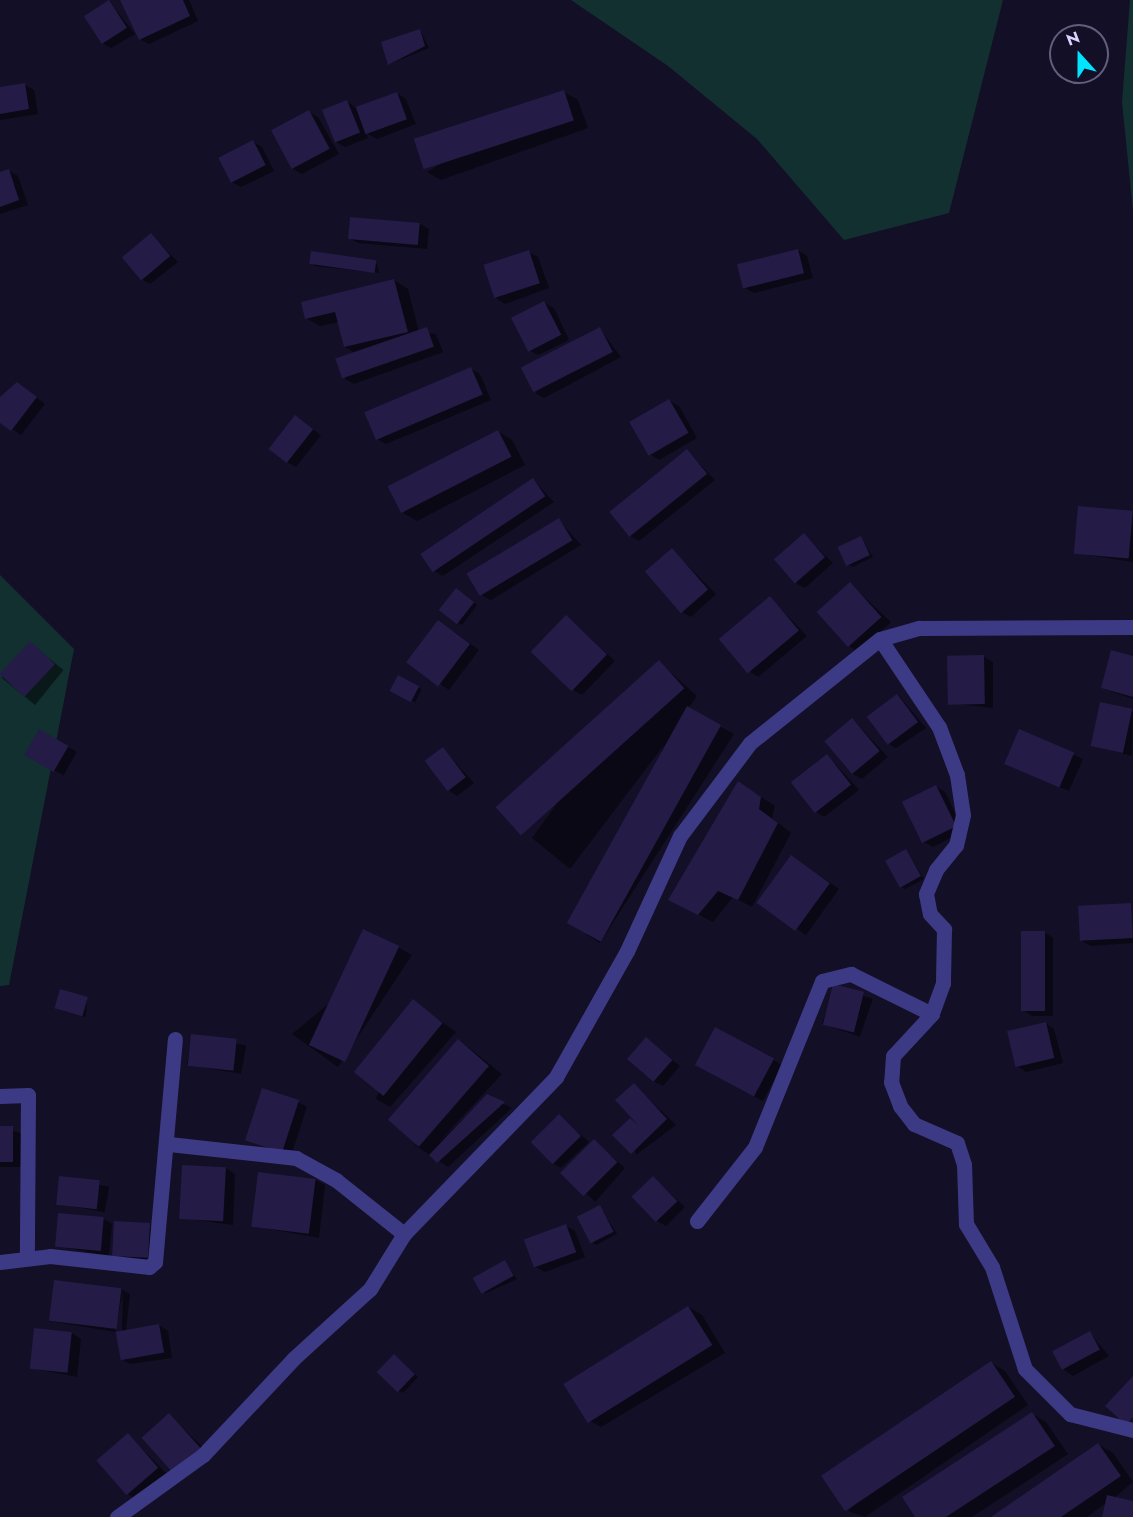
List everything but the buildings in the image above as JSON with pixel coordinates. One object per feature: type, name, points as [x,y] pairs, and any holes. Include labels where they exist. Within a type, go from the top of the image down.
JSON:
[{"type":"street","points":[[117,1517],[203,1455],[293,1359],[370,1289],[405,1234],[556,1077],[627,951],[680,836],[750,742],[880,639],[919,628],[1133,627]]},
{"type":"street","points":[[880,639],[939,727],[960,795],[956,845],[936,870],[926,894],[930,914],[944,929],[943,983],[933,1014],[893,1056],[891,1082],[900,1107],[915,1124],[957,1143],[964,1164],[966,1224],[992,1267],[1025,1370],[1070,1414],[1133,1430]]},
{"type":"street","points":[[697,1221],[755,1147],[822,981],[851,974],[933,1014]]},
{"type":"street","points":[[0,1262],[27,1257],[149,1266],[155,1262],[169,1144],[175,1039]]},
{"type":"street","points":[[0,1096],[28,1095],[27,1257]]},
{"type":"street","points":[[169,1144],[296,1158],[336,1180],[405,1234]]},
{"type":"green space","points":[[571,0],[1003,0],[949,213],[844,240],[757,139],[668,66]]},
{"type":"green space","points":[[1130,0],[1133,0],[1133,211],[1122,102]]},
{"type":"green space","points":[[0,575],[74,649],[9,985],[0,986]]}]
